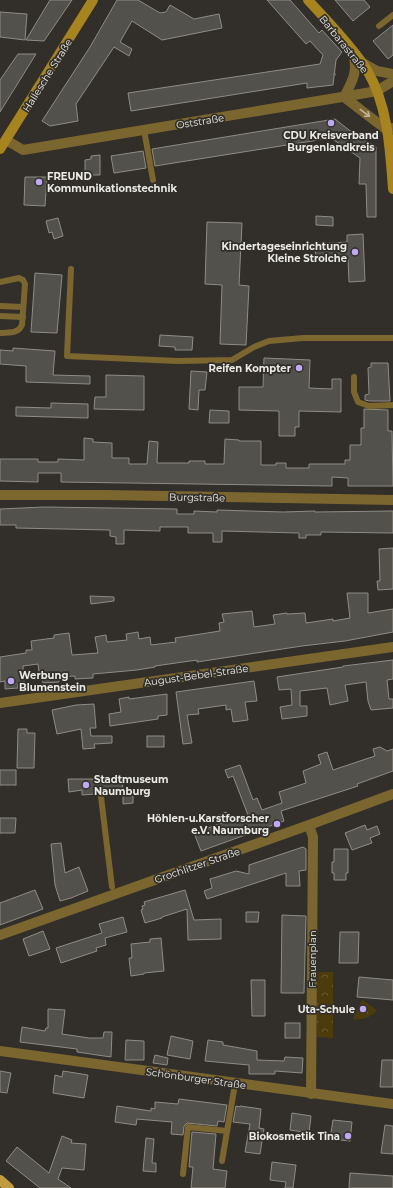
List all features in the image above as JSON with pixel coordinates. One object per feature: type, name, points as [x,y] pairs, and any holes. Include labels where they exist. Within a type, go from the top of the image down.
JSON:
[{"type":"main road","name":"Hallesche Straße","points":[[0,149],[93,0]]},
{"type":"main road","name":"Barbarastraße","points":[[308,0],[363,63],[377,91],[390,129],[393,189]]},
{"type":"main road","points":[[0,1180],[9,1188]]},
{"type":"street","points":[[352,51],[355,60],[354,75],[352,83],[344,97],[390,129]]},
{"type":"street","points":[[363,63],[377,71],[393,74]]},
{"type":"street","name":"Oststraße","points":[[6,140],[23,150],[377,91],[393,81]]},
{"type":"street","name":"Burgstraße","points":[[0,495],[393,500]]},
{"type":"street","name":"August-Bebel-Straße","points":[[0,703],[393,647]]},
{"type":"street","name":"Grochlitzer Straße","points":[[0,934],[393,794]]},
{"type":"street","name":"Frauenplan","points":[[309,825],[313,837],[311,1094]]},
{"type":"street","name":"Schönburger Straße","points":[[0,1051],[235,1084],[393,1104]]},
{"type":"lane","points":[[379,26],[393,15]]},
{"type":"lane","points":[[144,130],[153,180]]},
{"type":"lane","points":[[72,269],[67,356],[177,362],[232,360],[254,347],[269,341],[303,338],[393,338]]},
{"type":"lane","points":[[0,282],[19,278],[23,280],[25,284],[22,325],[18,331],[0,333]]},
{"type":"lane","points":[[0,306],[24,307]]},
{"type":"lane","points":[[0,316],[23,316]]},
{"type":"lane","points":[[354,377],[354,392],[358,402],[369,406],[393,405]]},
{"type":"lane","points":[[101,797],[112,887]]},
{"type":"lane","points":[[222,1161],[235,1084]]},
{"type":"lane","points":[[183,1174],[188,1127],[227,1131]]},
{"type":"path","points":[[334,74],[338,75]]},
{"type":"green space","points":[[317,972],[333,972],[333,1038],[317,1037]]},
{"type":"green space","points":[[362,1000],[377,1010],[366,1018],[353,1019]]},
{"type":"building","points":[[50,0],[72,0],[44,41],[26,40]]},
{"type":"building","points":[[117,0],[138,0],[160,13],[166,12],[170,5],[194,19],[219,14],[222,28],[162,40],[132,21],[120,42],[132,49],[129,56],[114,47],[76,104],[78,121],[50,126],[42,121],[90,47]]},
{"type":"building","points":[[267,0],[290,0],[319,33],[322,30],[342,52],[336,60],[333,85],[307,88],[307,83],[131,111],[128,93],[320,64],[323,55],[310,41],[306,44]]},
{"type":"building","points":[[335,0],[364,0],[370,7],[353,21]]},
{"type":"building","points":[[0,12],[27,14],[25,40],[0,37]]},
{"type":"building","points":[[393,25],[393,55],[388,59],[373,41]]},
{"type":"building","points":[[18,54],[36,54],[0,112],[0,80]]},
{"type":"building","points":[[335,119],[376,147],[376,217],[367,217],[366,184],[359,184],[360,158],[331,138],[155,166],[152,149]]},
{"type":"building","points":[[143,151],[146,168],[114,173],[111,156]]},
{"type":"building","points":[[100,155],[100,175],[85,175],[85,160],[91,159],[91,156]]},
{"type":"building","points":[[25,177],[47,177],[45,206],[24,205]]},
{"type":"building","points":[[316,216],[333,217],[333,226],[316,225]]},
{"type":"building","points":[[58,218],[63,236],[54,239],[52,232],[49,233],[46,221]]},
{"type":"building","points":[[207,222],[242,223],[239,285],[249,286],[246,345],[220,344],[222,285],[205,284]]},
{"type":"building","points":[[363,234],[365,281],[349,282],[348,259],[316,261],[315,244],[347,242],[347,235]]},
{"type":"building","points":[[35,273],[62,275],[57,333],[31,332]]},
{"type":"building","points":[[160,335],[193,337],[192,350],[175,350],[175,347],[159,346]]},
{"type":"building","points":[[13,348],[55,351],[53,375],[90,376],[90,384],[26,382],[26,366],[0,364],[0,350],[13,351]]},
{"type":"building","points":[[264,358],[310,360],[309,388],[332,389],[332,379],[341,379],[341,412],[299,411],[299,427],[295,427],[295,436],[279,436],[279,411],[239,410],[239,387],[263,387]]},
{"type":"building","points":[[371,363],[388,363],[390,401],[365,400],[365,395],[369,394],[368,368],[371,367]]},
{"type":"building","points":[[191,371],[207,372],[205,390],[199,390],[198,410],[189,409]]},
{"type":"building","points":[[106,375],[144,376],[144,410],[94,409],[95,397],[106,397]]},
{"type":"building","points":[[51,403],[88,404],[88,418],[16,416],[16,407],[51,408]]},
{"type":"building","points":[[364,409],[388,410],[388,431],[392,431],[393,486],[348,486],[348,478],[332,477],[332,486],[61,482],[61,473],[38,473],[38,482],[0,481],[0,459],[38,459],[38,462],[58,462],[58,459],[84,460],[84,438],[93,439],[93,442],[112,443],[112,458],[129,458],[129,464],[147,464],[149,441],[158,442],[157,463],[189,463],[189,461],[205,461],[205,464],[224,464],[225,439],[239,441],[261,441],[261,465],[286,463],[286,468],[309,468],[309,464],[345,464],[345,460],[350,460],[350,445],[361,445],[361,428],[364,428]]},
{"type":"building","points":[[210,410],[229,411],[229,423],[209,423]]},
{"type":"building","points":[[44,507],[177,509],[177,514],[194,514],[194,511],[217,512],[217,510],[283,512],[393,511],[393,533],[321,532],[321,535],[306,535],[306,538],[299,538],[299,533],[222,531],[222,542],[213,542],[213,533],[188,533],[188,527],[160,527],[160,531],[124,530],[124,544],[116,544],[116,537],[110,536],[110,530],[16,528],[16,525],[0,525],[0,509]]},
{"type":"building","points":[[393,548],[393,589],[378,590],[377,581],[380,581],[379,549]]},
{"type":"building","points":[[347,593],[368,593],[368,613],[393,609],[393,632],[345,641],[197,662],[197,660],[137,670],[93,674],[93,678],[75,679],[75,676],[58,677],[59,682],[43,683],[38,664],[23,666],[24,684],[18,684],[18,688],[5,689],[5,681],[0,682],[0,657],[26,653],[26,650],[32,650],[31,641],[54,638],[54,635],[69,633],[72,655],[98,653],[95,637],[106,635],[107,642],[127,640],[126,634],[138,632],[139,639],[150,637],[151,645],[176,642],[175,638],[220,631],[219,623],[224,622],[222,614],[252,611],[254,627],[275,624],[273,615],[287,613],[305,613],[306,623],[333,619],[333,621],[350,618]]},
{"type":"building","points":[[90,596],[114,597],[114,601],[91,604]]},
{"type":"building","points":[[393,660],[393,679],[387,680],[389,699],[393,699],[393,708],[371,710],[368,701],[366,682],[345,685],[348,701],[330,705],[327,688],[300,691],[300,706],[307,706],[307,716],[282,719],[280,707],[292,705],[291,689],[279,690],[277,677],[343,666]]},
{"type":"building","points":[[254,681],[257,701],[245,702],[248,720],[233,722],[231,709],[226,710],[226,705],[198,709],[199,714],[187,715],[192,743],[183,744],[176,692]]},
{"type":"building","points":[[167,694],[167,715],[158,716],[158,719],[110,726],[109,714],[121,712],[119,699]]},
{"type":"building","points":[[94,704],[96,728],[90,728],[91,736],[112,736],[112,743],[94,744],[95,748],[83,749],[81,729],[57,734],[52,710],[76,705]]},
{"type":"building","points":[[18,729],[27,729],[27,733],[35,733],[34,768],[17,768]]},
{"type":"building","points":[[147,736],[164,736],[164,747],[147,747]]},
{"type":"building","points":[[380,747],[387,751],[393,749],[393,771],[357,784],[358,786],[281,811],[284,821],[201,851],[194,833],[222,823],[219,815],[226,812],[230,821],[248,815],[233,776],[228,778],[225,770],[240,765],[253,800],[257,798],[262,810],[282,803],[279,792],[306,783],[303,771],[321,764],[318,755],[327,752],[333,770],[375,756],[373,749]]},
{"type":"building","points":[[0,770],[16,770],[16,785],[0,785]]},
{"type":"building","points":[[68,779],[106,779],[106,781],[122,780],[123,792],[82,795],[82,790],[69,792]]},
{"type":"building","points":[[123,794],[133,794],[133,803],[123,804]]},
{"type":"building","points":[[0,818],[16,818],[15,833],[0,833]]},
{"type":"building","points":[[365,825],[367,830],[377,826],[380,834],[370,838],[372,843],[352,850],[345,833]]},
{"type":"building","points":[[61,843],[65,873],[79,867],[88,891],[60,901],[55,885],[51,844]]},
{"type":"building","points":[[303,847],[306,849],[306,870],[299,871],[300,886],[286,886],[286,873],[207,899],[204,891],[212,888],[210,879],[236,871],[249,874],[249,865]]},
{"type":"building","points":[[334,849],[348,849],[348,873],[346,873],[346,880],[334,880],[334,873],[332,873],[332,862],[334,862]]},
{"type":"building","points":[[35,890],[43,909],[0,925],[0,903]]},
{"type":"building","points":[[185,890],[194,920],[221,919],[221,939],[188,940],[187,909],[145,923],[141,910],[143,909],[142,906],[145,905],[144,902]]},
{"type":"building","points":[[246,912],[259,912],[258,922],[246,922]]},
{"type":"building","points":[[282,915],[306,916],[304,993],[281,993]]},
{"type":"building","points":[[123,917],[127,932],[105,938],[106,945],[96,948],[97,951],[61,963],[56,948],[102,933],[99,924]]},
{"type":"building","points":[[43,931],[50,949],[29,956],[23,939]]},
{"type":"building","points":[[340,932],[359,932],[358,963],[339,963]]},
{"type":"building","points":[[161,938],[164,971],[131,976],[129,958],[132,958],[131,944],[150,942],[150,939]]},
{"type":"building","points":[[359,977],[393,980],[393,1000],[357,997]]},
{"type":"building","points":[[251,980],[265,980],[265,1016],[252,1016]]},
{"type":"building","points":[[48,1009],[65,1010],[62,1034],[89,1038],[103,1038],[104,1032],[112,1032],[111,1057],[77,1052],[77,1049],[20,1042],[22,1027],[45,1031],[46,1028],[48,1028]]},
{"type":"building","points":[[285,1023],[300,1023],[300,1038],[285,1038]]},
{"type":"building","points":[[171,1036],[193,1041],[190,1059],[167,1055]]},
{"type":"building","points":[[126,1040],[144,1041],[144,1060],[125,1060]]},
{"type":"building","points":[[208,1040],[223,1042],[223,1045],[257,1051],[257,1060],[284,1061],[285,1057],[303,1058],[302,1073],[275,1071],[275,1074],[249,1074],[249,1065],[205,1061]]},
{"type":"building","points":[[155,1055],[168,1058],[167,1065],[153,1063]]},
{"type":"building","points":[[382,1060],[393,1060],[393,1087],[380,1087]]},
{"type":"building","points":[[0,1071],[11,1073],[7,1093],[0,1092]]},
{"type":"building","points":[[63,1071],[88,1075],[84,1098],[53,1093],[55,1075],[62,1077]]},
{"type":"building","points":[[179,1099],[227,1105],[224,1122],[218,1121],[217,1126],[187,1123],[184,1126],[183,1135],[171,1134],[172,1122],[137,1119],[136,1125],[115,1122],[117,1106],[151,1111],[151,1108],[155,1109],[155,1102],[178,1104]]},
{"type":"building","points":[[236,1106],[261,1109],[259,1128],[264,1129],[260,1154],[245,1152],[250,1124],[233,1122]]},
{"type":"building","points":[[292,1113],[311,1116],[309,1133],[290,1130]]},
{"type":"building","points":[[333,1120],[352,1122],[350,1141],[330,1139]]},
{"type":"building","points":[[385,1125],[393,1126],[393,1154],[381,1153]]},
{"type":"building","points":[[192,1132],[216,1134],[213,1169],[227,1171],[225,1188],[191,1188],[193,1167],[189,1167]]},
{"type":"building","points":[[62,1136],[72,1140],[71,1143],[86,1144],[84,1170],[62,1168],[58,1179],[71,1188],[40,1188],[6,1161],[17,1147],[49,1173]]},
{"type":"building","points":[[146,1138],[154,1139],[152,1163],[156,1163],[156,1172],[143,1171]]},
{"type":"building","points":[[272,1162],[296,1165],[293,1188],[285,1188],[286,1182],[270,1180]]},
{"type":"building","points":[[350,1173],[393,1176],[393,1188],[349,1188]]},
{"type":"place","name":"CDU Kreisverband Burgenlandkreis","points":[[331,123]]},
{"type":"place","name":"FREUND Kommunikationstechnik","points":[[39,182]]},
{"type":"place","name":"Kindertageseinrichtung Kleine Strolche","points":[[355,252]]},
{"type":"place","name":"Reifen Kompter","points":[[299,368]]},
{"type":"place","name":"Werbung Blumenstein","points":[[11,681]]},
{"type":"place","name":"Stadtmuseum Naumburg","points":[[86,785]]},
{"type":"place","name":"Höhlen-u.Karstforscher e.V. Naumburg","points":[[277,824]]},
{"type":"place","name":"Uta-Schule","points":[[363,1009]]},
{"type":"place","name":"Biokosmetik Tina","points":[[348,1136]]}]
